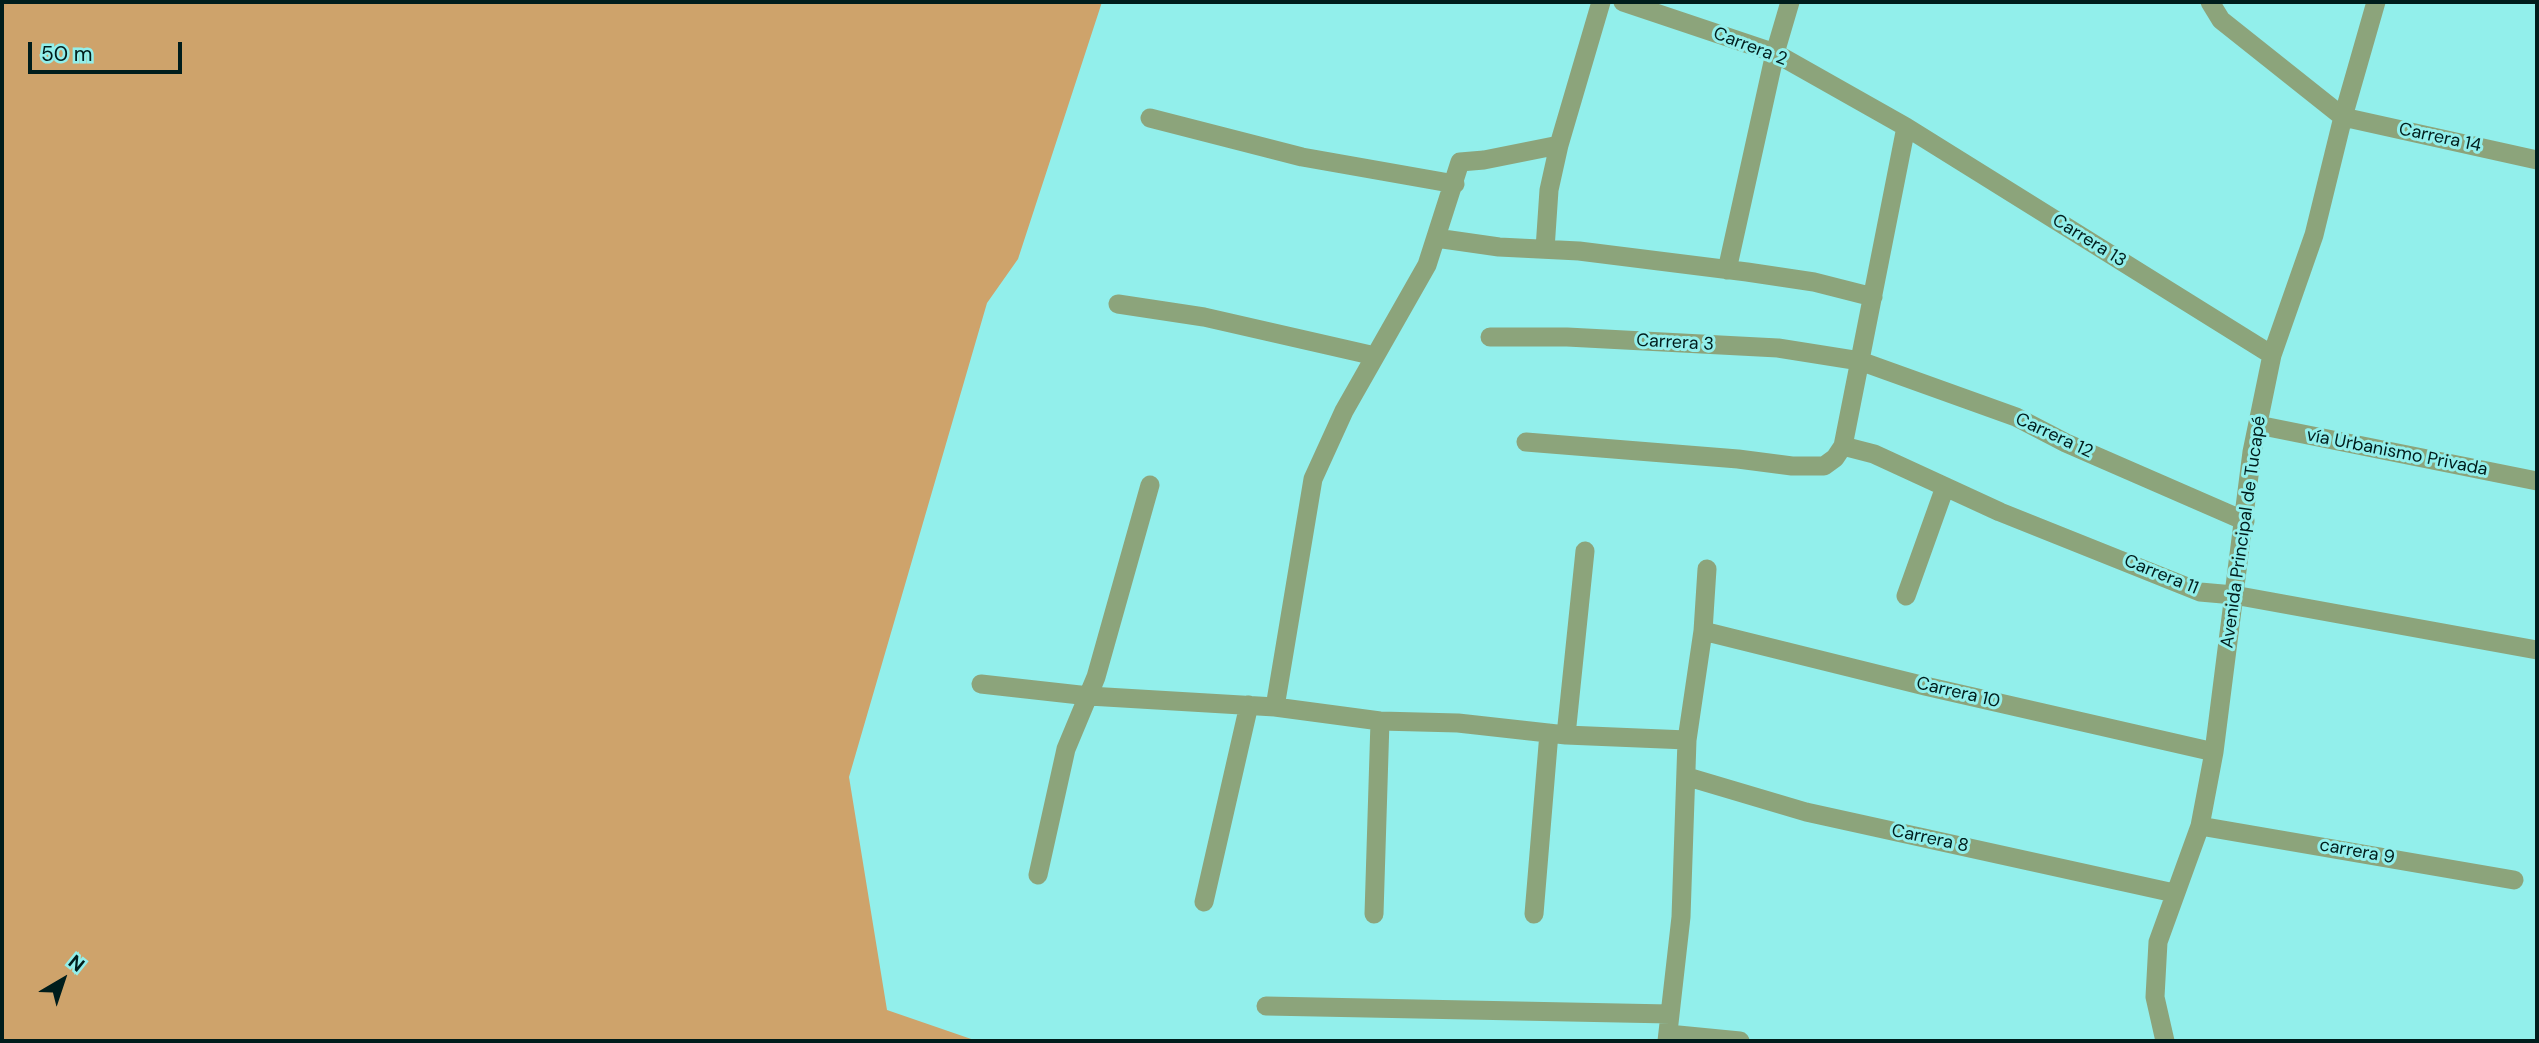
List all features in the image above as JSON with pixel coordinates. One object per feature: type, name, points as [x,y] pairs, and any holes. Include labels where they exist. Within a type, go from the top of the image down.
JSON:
[{"type":"street","points":[[1545,249],[1548,201],[1559,145],[1601,2]]},
{"type":"street","name":"Carrera 2","points":[[1623,2],[1669,9],[1775,53],[1906,127]]},
{"type":"street","points":[[1727,270],[1775,53],[1790,2]]},
{"type":"street","points":[[2196,2],[2343,117],[2376,2]]},
{"type":"street","points":[[2210,2],[2221,20]]},
{"type":"street","name":"Carrera 14","points":[[2343,117],[2537,160]]},
{"type":"street","name":"Avenida Principal de Tucapé","points":[[2165,1041],[2155,997],[2158,942],[2200,826],[2214,752],[2258,425],[2272,355],[2314,235],[2343,117]]},
{"type":"street","points":[[1150,118],[1302,157],[1455,184]]},
{"type":"street","points":[[1526,442],[1738,459],[1791,466],[1824,466],[1835,458],[1843,446],[1906,127]]},
{"type":"street","name":"Carrera 13","points":[[1906,127],[2272,355]]},
{"type":"street","points":[[1275,706],[1313,479],[1344,411],[1427,265],[1460,162],[1559,145]]},
{"type":"street","points":[[1436,238],[1499,247],[1579,250],[1814,282],[1873,297]]},
{"type":"street","points":[[1118,304],[1204,317],[1375,356]]},
{"type":"street","name":"Carrera 3","points":[[1490,337],[1567,337],[1778,348],[1860,362]]},
{"type":"street","name":"Carrera 12","points":[[1860,362],[2016,417],[2066,443],[2245,521]]},
{"type":"street","name":"vía Urbanismo Privada","points":[[2258,425],[2537,481]]},
{"type":"street","name":"Carrera 11","points":[[1843,446],[1874,454],[1945,487],[2200,592],[2234,595],[2537,650]]},
{"type":"street","points":[[1038,875],[1066,749],[1089,696],[1150,485]]},
{"type":"street","points":[[1906,596],[1945,487]]},
{"type":"street","points":[[1534,914],[1585,551]]},
{"type":"street","points":[[1707,569],[1703,631],[1687,740],[1688,777],[1681,918],[1667,1038],[1740,1041]]},
{"type":"street","name":"Carrera 10","points":[[1703,631],[1925,686],[2214,752]]},
{"type":"street","points":[[981,684],[1089,696],[1275,706],[1380,721],[1458,723],[1558,734],[1687,740]]},
{"type":"street","points":[[1204,902],[1250,705]]},
{"type":"street","points":[[1374,914],[1380,721]]},
{"type":"street","name":"Carrera 8","points":[[1688,777],[1806,812],[2174,893]]},
{"type":"street","name":"carrera 9","points":[[2200,826],[2514,880]]},
{"type":"street","points":[[1266,1006],[1670,1014]]},
{"type":"shaded area","points":[[2,2],[1102,2],[1018,259],[987,303],[849,777],[887,1010],[977,1041],[2,1041]]}]
